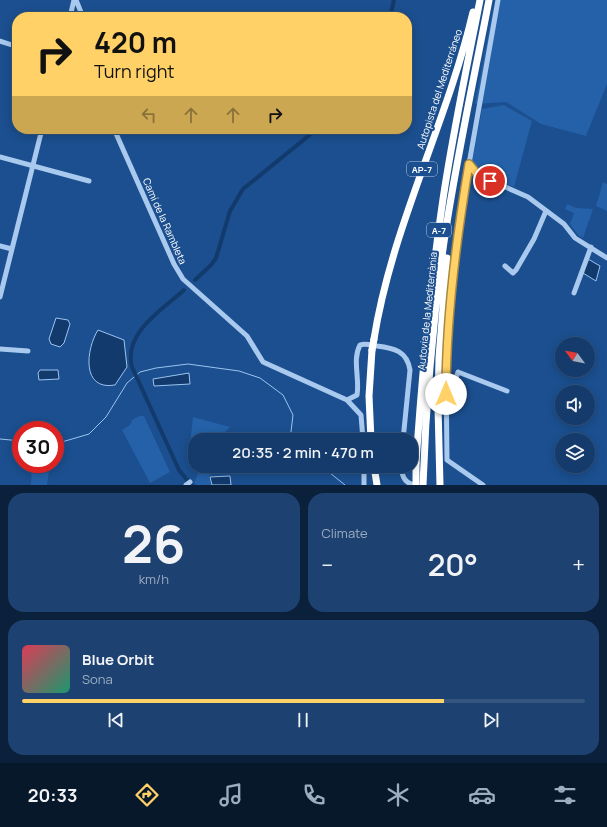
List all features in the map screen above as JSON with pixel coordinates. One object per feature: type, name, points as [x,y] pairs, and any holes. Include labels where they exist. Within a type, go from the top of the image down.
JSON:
[{"type":"highway","name":"Autopista del Mediterráneo","points":[[371,433],[369,396],[372,350],[385,282],[397,240],[462,54],[476,0]]},
{"type":"highway","name":"Autovia de la Mediterrània","points":[[423,485],[420,463],[422,381],[435,258],[452,144],[480,0]]},
{"type":"highway","name":"Autovia de la Mediterrània","points":[[416,485],[420,463],[445,234],[464,126],[490,0]]},
{"type":"highway","points":[[440,485],[438,407],[439,357],[453,193]]},
{"type":"highway","points":[[375,473],[377,485]]},
{"type":"street","points":[[71,12],[75,0]]},
{"type":"street","points":[[75,0],[81,12]]},
{"type":"street","points":[[483,485],[447,460],[446,366],[458,228],[498,0]]},
{"type":"street","points":[[0,41],[12,45]]},
{"type":"street","points":[[0,297],[41,134]]},
{"type":"street","name":"Camí de la Rambleta","points":[[116,134],[174,264],[183,279],[247,336],[263,362],[347,400]]},
{"type":"street","points":[[0,157],[90,181]]},
{"type":"street","points":[[469,164],[478,175],[528,197],[564,224],[575,238],[607,258]]},
{"type":"street","points":[[505,266],[513,273],[516,270],[534,239],[546,210]]},
{"type":"street","points":[[0,246],[12,249]]},
{"type":"street","points":[[574,293],[590,247]]},
{"type":"street","points":[[362,433],[361,415],[347,400],[357,395],[357,356],[360,345],[392,348],[398,350],[408,363],[410,370],[405,433]]},
{"type":"street","points":[[0,349],[28,351]]},
{"type":"street","points":[[446,407],[458,372],[508,391]]},
{"type":"street","points":[[364,473],[364,485]]},
{"type":"street","points":[[402,473],[408,484],[416,485]]},
{"type":"shaded area","points":[[495,0],[607,0],[607,84],[586,136],[541,124],[506,102],[475,104]]},
{"type":"shaded area","points":[[504,105],[532,121],[514,187],[481,173],[472,163],[482,109]]},
{"type":"shaded area","points":[[603,182],[607,184],[607,211],[596,206]]},
{"type":"shaded area","points":[[567,204],[576,208],[593,209],[583,238],[579,236],[570,224],[574,213],[565,209]]},
{"type":"shaded area","points":[[588,259],[600,266],[596,281],[583,273]]},
{"type":"shaded area","points":[[56,318],[68,320],[70,324],[64,343],[60,347],[51,344],[49,339]]},
{"type":"shaded area","points":[[98,330],[124,340],[127,367],[115,385],[104,385],[96,382],[89,367],[91,347]]},
{"type":"shaded area","points":[[40,370],[58,370],[59,379],[39,380],[38,373]]},
{"type":"shaded area","points":[[189,373],[190,384],[154,386],[153,379]]},
{"type":"shaded area","points":[[139,416],[144,416],[170,472],[150,483],[122,430],[130,425],[132,420]]},
{"type":"shaded area","points":[[193,417],[230,427],[224,433],[191,433]]},
{"type":"shaded area","points":[[32,473],[49,473],[47,485],[31,485]]},
{"type":"shaded area","points":[[198,473],[218,473],[209,475],[211,485],[197,485],[194,483]]},
{"type":"shaded area","points":[[230,476],[231,485],[212,485],[210,477]]},
{"type":"waterway","points":[[391,12],[394,0]]},
{"type":"waterway","points":[[195,280],[211,265],[216,258],[230,211],[243,189],[311,134]]},
{"type":"waterway","points":[[184,290],[146,323],[133,343],[131,355],[132,367],[179,470],[191,485]]},
{"type":"waterway","points":[[64,441],[89,434],[106,417],[127,383],[140,372],[156,368],[188,364],[239,371],[260,378],[283,395],[293,415],[291,433]]},
{"type":"waterway","points":[[0,439],[12,440]]},
{"type":"waterway","points":[[330,473],[345,485]]},
{"type":"route","points":[[446,394],[446,366],[458,228],[469,164],[478,175],[490,181]]}]
